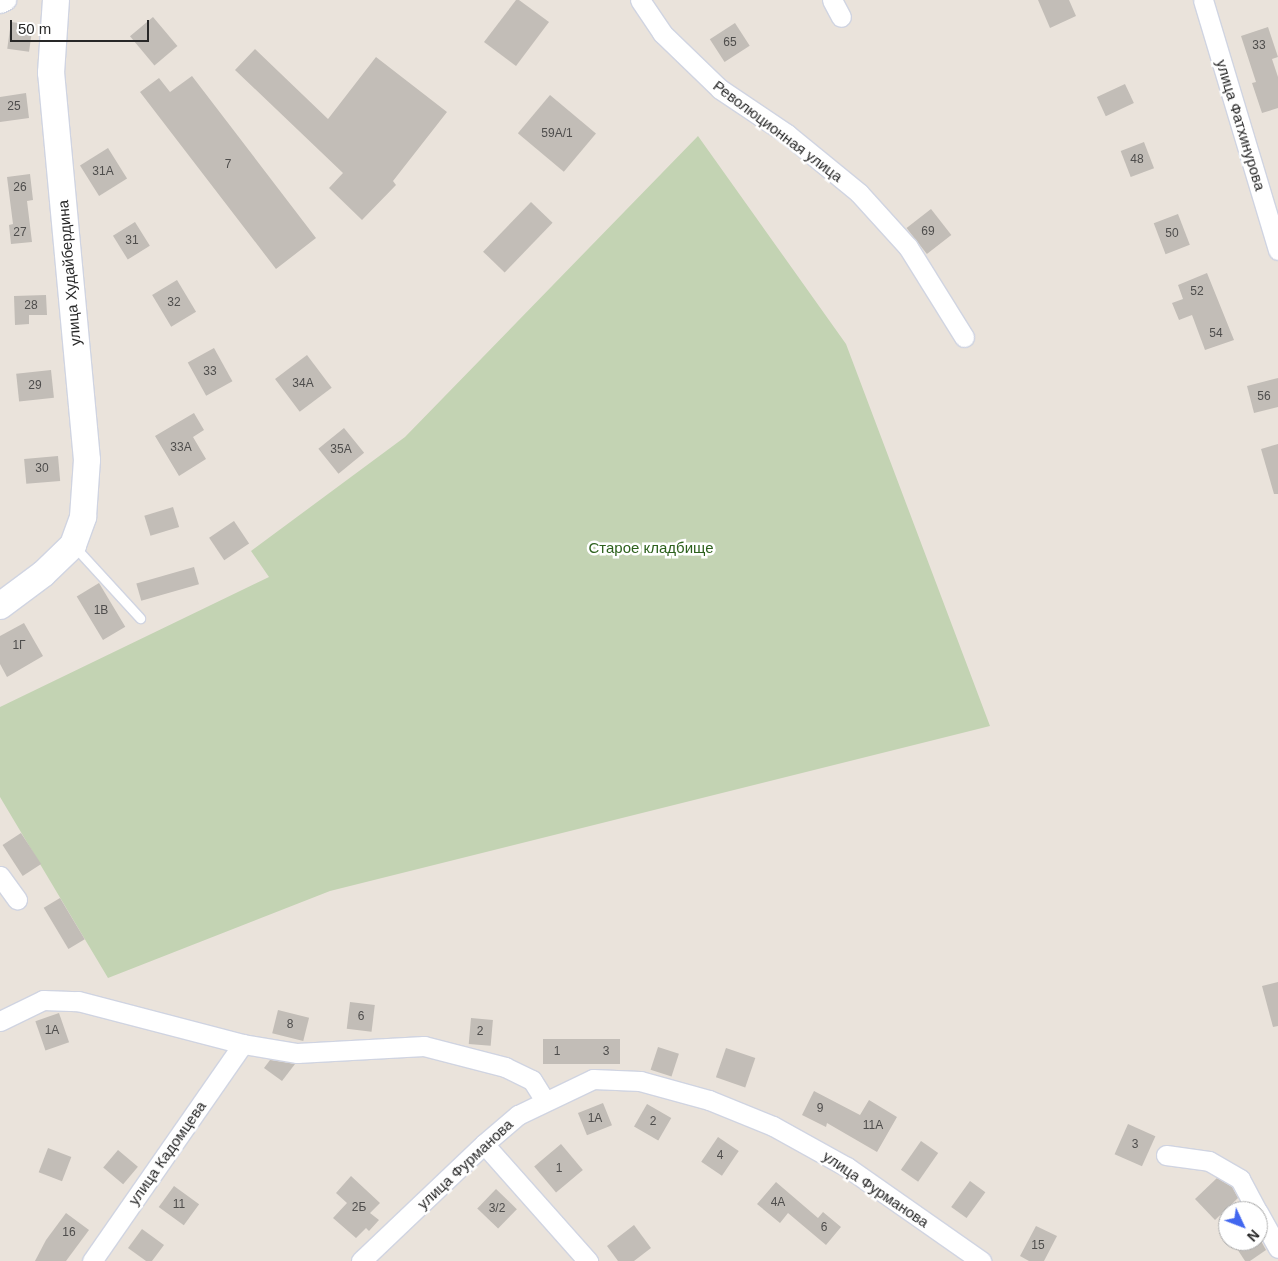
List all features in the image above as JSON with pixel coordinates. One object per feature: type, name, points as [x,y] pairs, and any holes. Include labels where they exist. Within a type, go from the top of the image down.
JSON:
[{"type":"street","points":[[0,3],[6,0]]},
{"type":"street","name":"улица Худайбердина","points":[[56,0],[51,72],[87,460],[83,518],[74,545]]},
{"type":"street","name":"Революционная улица","points":[[640,0],[662,33],[720,90],[787,134],[858,193],[908,247],[964,338]]},
{"type":"street","points":[[832,0],[841,17]]},
{"type":"street","name":"улица Фатхинурова","points":[[1203,0],[1278,250]]},
{"type":"street","points":[[0,606],[43,574],[74,545]]},
{"type":"street","points":[[0,876],[17,899]]},
{"type":"street","points":[[0,1021],[43,1000],[78,1001],[243,1044],[297,1053],[424,1046],[505,1067],[532,1080],[545,1101]]},
{"type":"street","name":"улица Кадомцева","points":[[92,1261],[243,1044]]},
{"type":"street","name":"улица Фурманова","points":[[361,1261],[484,1144],[518,1115],[593,1079],[640,1081],[709,1100],[774,1126],[847,1167],[982,1261]]},
{"type":"street","points":[[484,1144],[588,1261]]},
{"type":"street","points":[[1166,1155],[1209,1160],[1240,1180],[1252,1201]]},
{"type":"street","points":[[1268,1230],[1278,1248]]},
{"type":"lane","points":[[74,545],[140,618]]},
{"type":"green space","name":"Старое кладбище","points":[[698,136],[846,344],[990,726],[330,891],[108,978],[0,797],[0,707],[269,577],[251,551],[405,437]]},
{"type":"building","points":[[516,0],[519,0],[549,22],[516,66],[484,42]]},
{"type":"building","points":[[1038,0],[1069,0],[1076,16],[1050,28]]},
{"type":"building","points":[[153,17],[177,46],[154,65],[130,36]]},
{"type":"building","points":[[11,22],[33,25],[29,52],[7,49]]},
{"type":"building","points":[[735,23],[750,46],[725,62],[710,39]]},
{"type":"building","points":[[1268,27],[1278,57],[1272,59],[1278,77],[1278,108],[1262,113],[1252,83],[1256,82],[1241,36]]},
{"type":"building","points":[[255,49],[328,119],[376,57],[447,112],[393,181],[396,185],[362,220],[329,188],[343,173],[235,70]]},
{"type":"building","points":[[192,76],[316,238],[276,269],[140,92],[159,78],[170,92]]},
{"type":"building","points":[[1125,84],[1134,103],[1106,116],[1097,97]]},
{"type":"building","points":[[26,93],[29,118],[0,122],[0,97]]},
{"type":"building","points":[[550,95],[596,134],[564,172],[518,133]]},
{"type":"building","points":[[1144,142],[1154,168],[1131,177],[1121,151]]},
{"type":"building","points":[[108,148],[127,179],[99,196],[80,165]]},
{"type":"building","points":[[30,174],[33,200],[27,201],[32,242],[11,244],[9,225],[13,224],[7,177]]},
{"type":"building","points":[[531,202],[553,223],[505,272],[483,252]]},
{"type":"building","points":[[931,209],[951,235],[927,254],[907,228]]},
{"type":"building","points":[[1178,214],[1190,245],[1166,254],[1154,223]]},
{"type":"building","points":[[135,222],[150,246],[128,260],[113,236]]},
{"type":"building","points":[[1207,273],[1234,340],[1205,350],[1192,315],[1179,320],[1172,303],[1183,299],[1178,285]]},
{"type":"building","points":[[177,280],[196,312],[171,327],[152,295]]},
{"type":"building","points":[[46,295],[47,315],[29,315],[29,324],[15,325],[14,296]]},
{"type":"building","points":[[214,348],[232,381],[206,396],[188,363]]},
{"type":"building","points":[[307,355],[332,388],[300,412],[275,379]]},
{"type":"building","points":[[51,370],[54,398],[19,402],[16,374]]},
{"type":"building","points":[[1278,378],[1278,407],[1254,413],[1247,386]]},
{"type":"building","points":[[194,413],[204,430],[193,437],[206,459],[179,476],[155,436]]},
{"type":"building","points":[[344,428],[364,453],[338,474],[318,449]]},
{"type":"building","points":[[1278,444],[1278,494],[1274,494],[1261,449]]},
{"type":"building","points":[[58,456],[60,481],[26,484],[24,459]]},
{"type":"building","points":[[173,507],[179,527],[150,536],[144,516]]},
{"type":"building","points":[[234,521],[249,543],[224,560],[209,538]]},
{"type":"building","points":[[194,567],[199,584],[141,601],[136,584]]},
{"type":"building","points":[[99,583],[125,627],[103,640],[77,596]]},
{"type":"building","points":[[24,623],[43,656],[7,677],[0,664],[0,636]]},
{"type":"building","points":[[21,833],[41,864],[23,876],[3,845]]},
{"type":"building","points":[[60,898],[85,939],[68,949],[44,908]]},
{"type":"building","points":[[1278,982],[1278,1026],[1273,1027],[1262,986]]},
{"type":"building","points":[[350,1002],[375,1005],[372,1032],[347,1029]]},
{"type":"building","points":[[278,1010],[309,1018],[303,1041],[272,1033]]},
{"type":"building","points":[[59,1013],[69,1042],[45,1050],[35,1021]]},
{"type":"building","points":[[471,1018],[493,1020],[491,1046],[469,1044]]},
{"type":"building","points":[[543,1039],[620,1039],[620,1064],[543,1064]]},
{"type":"building","points":[[658,1047],[679,1054],[672,1077],[651,1070]]},
{"type":"building","points":[[726,1048],[755,1058],[745,1087],[716,1077]]},
{"type":"building","points":[[270,1060],[295,1064],[282,1081],[264,1068]]},
{"type":"building","points":[[814,1091],[860,1115],[869,1100],[897,1117],[877,1152],[827,1123],[826,1127],[802,1115]]},
{"type":"building","points":[[603,1103],[612,1125],[587,1135],[578,1113]]},
{"type":"building","points":[[647,1104],[671,1118],[658,1141],[634,1127]]},
{"type":"building","points":[[1128,1124],[1155,1136],[1142,1166],[1115,1154]]},
{"type":"building","points":[[718,1137],[739,1151],[722,1176],[701,1162]]},
{"type":"building","points":[[921,1141],[938,1153],[918,1182],[901,1170]]},
{"type":"building","points":[[561,1144],[583,1170],[556,1193],[534,1166]]},
{"type":"building","points":[[48,1148],[71,1157],[62,1181],[39,1172]]},
{"type":"building","points":[[118,1150],[138,1167],[123,1184],[103,1168]]},
{"type":"building","points":[[351,1176],[380,1203],[370,1213],[379,1220],[369,1231],[366,1228],[356,1238],[333,1218],[347,1203],[336,1193]]},
{"type":"building","points":[[1217,1178],[1232,1187],[1238,1198],[1235,1201],[1218,1201],[1218,1217],[1215,1220],[1195,1199]]},
{"type":"building","points":[[970,1181],[985,1192],[967,1218],[951,1207]]},
{"type":"building","points":[[776,1182],[818,1218],[823,1212],[841,1227],[826,1245],[788,1213],[780,1223],[757,1204]]},
{"type":"building","points":[[174,1186],[199,1204],[184,1225],[159,1207]]},
{"type":"building","points":[[496,1189],[517,1209],[498,1229],[477,1208]]},
{"type":"building","points":[[66,1213],[89,1230],[66,1261],[35,1261],[46,1240]]},
{"type":"building","points":[[634,1225],[651,1248],[634,1261],[618,1261],[607,1246]]},
{"type":"building","points":[[1036,1226],[1057,1236],[1044,1261],[1029,1261],[1020,1256]]},
{"type":"building","points":[[142,1229],[164,1245],[152,1261],[146,1261],[128,1248]]},
{"type":"building","points":[[1238,1251],[1265,1251],[1250,1261],[1245,1261]]}]
